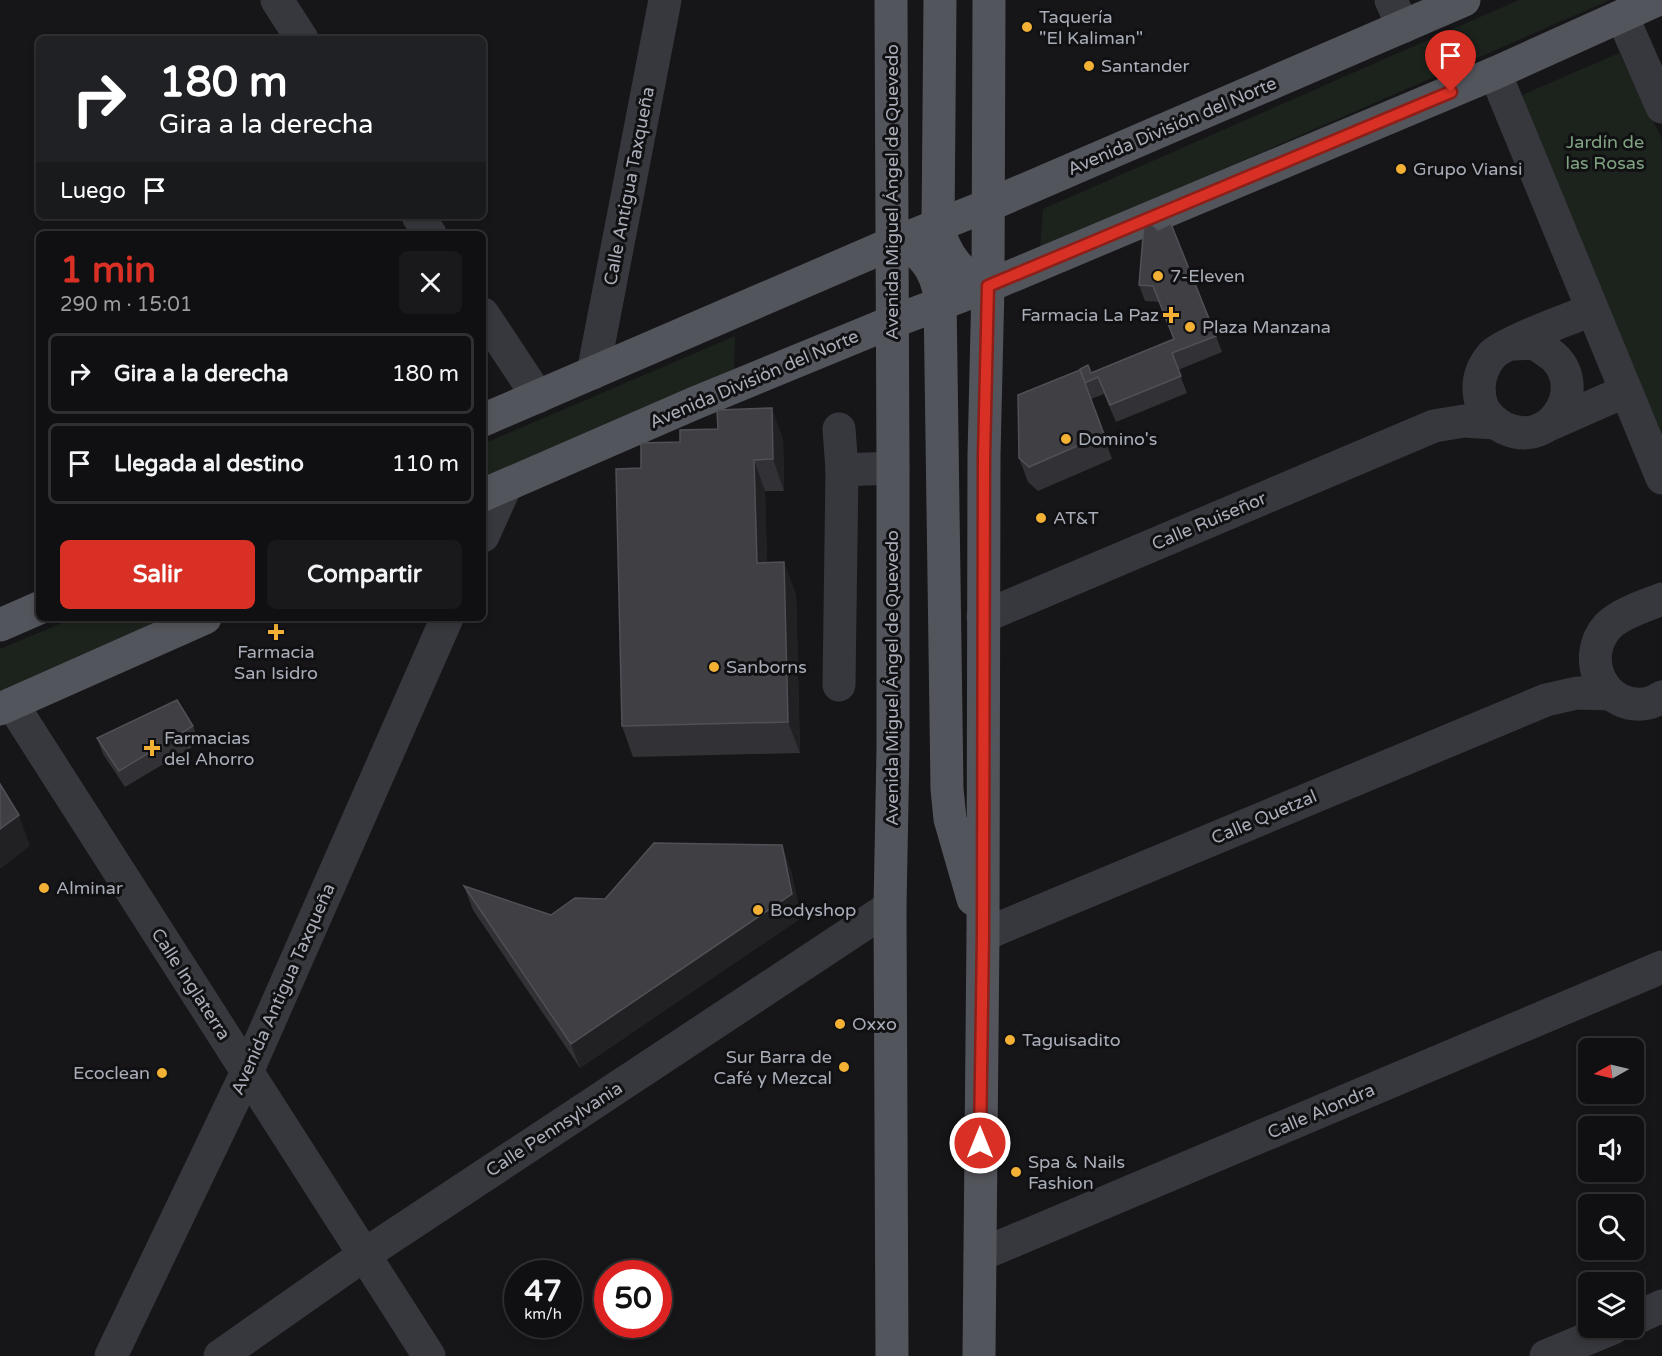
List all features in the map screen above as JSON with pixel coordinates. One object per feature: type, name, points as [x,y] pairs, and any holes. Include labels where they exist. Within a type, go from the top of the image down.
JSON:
[{"type":"main road","name":"Avenida Miguel Ángel de Quevedo","points":[[891,0],[892,1356]]},
{"type":"main road","points":[[940,0],[938,225],[940,237],[953,261],[966,274],[988,286]]},
{"type":"main road","points":[[979,1356],[989,0]]},
{"type":"main road","name":"Avenida División del Norte","points":[[486,419],[891,244],[989,205],[1397,13],[1464,0]]},
{"type":"main road","name":"Avenida División del Norte","points":[[494,490],[695,403],[892,322],[988,286],[1495,73],[1657,0]]},
{"type":"main road","points":[[891,244],[909,247],[930,265],[938,284],[949,805],[955,837],[983,935]]},
{"type":"main road","points":[[0,625],[36,609]]},
{"type":"main road","points":[[6,706],[198,621]]},
{"type":"street","points":[[277,0],[300,36]]},
{"type":"street","name":"Calle Antigua Taxqueña","points":[[593,373],[665,0]]},
{"type":"street","points":[[1622,15],[1662,107]]},
{"type":"street","points":[[1495,73],[1662,478]]},
{"type":"street","points":[[1592,310],[1494,353],[1482,369],[1478,388],[1483,408],[1495,423],[1513,432],[1533,432],[1626,392]]},
{"type":"street","points":[[486,319],[538,397]]},
{"type":"street","points":[[1511,344],[1536,344],[1557,357],[1568,379],[1566,404],[1551,424]]},
{"type":"street","name":"Calle Ruiseñor","points":[[1434,426],[1458,406],[1482,369]]},
{"type":"street","name":"Calle Ruiseñor","points":[[983,617],[1434,426],[1464,421],[1495,423]]},
{"type":"street","points":[[839,429],[842,470],[839,684]]},
{"type":"street","points":[[842,470],[893,468]]},
{"type":"street","points":[[486,524],[494,490]]},
{"type":"street","points":[[1627,615],[1662,599]]},
{"type":"street","points":[[1627,615],[1652,615],[1662,621]]},
{"type":"street","name":"Calle Quetzal","points":[[1546,700],[1570,680],[1610,624],[1627,615]]},
{"type":"street","name":"Avenida Antigua Taxqueña","points":[[111,1356],[247,1072],[446,621]]},
{"type":"street","points":[[1598,640],[1594,660],[1599,679],[1611,694]]},
{"type":"street","name":"Calle Quetzal","points":[[983,935],[1546,700],[1577,693],[1611,694],[1629,703],[1648,703],[1662,697]]},
{"type":"street","name":"Calle Inglaterra","points":[[6,706],[247,1072],[429,1356]]},
{"type":"street","name":"Calle Pennsylvania","points":[[220,1356],[364,1255],[890,907]]},
{"type":"street","name":"Calle Alondra","points":[[980,1255],[1662,967]]},
{"type":"street","points":[[1644,1314],[1662,1306]]},
{"type":"street","points":[[1546,1356],[1589,1338]]},
{"type":"green space","points":[[1519,0],[1610,0],[1040,249],[1043,209]]},
{"type":"green space","name":"Jardín de las Rosas","points":[[1619,53],[1662,139],[1662,444],[1520,96]]},
{"type":"green space","points":[[735,336],[734,369],[486,478],[486,443]]},
{"type":"green space","points":[[67,621],[158,621],[0,691],[0,649]]},
{"type":"building","name":"Plaza Manzana","points":[[1171,224],[1216,336],[1172,353],[1181,376],[1110,405],[1098,377],[1085,383],[1080,369],[1088,365],[1091,373],[1174,339],[1153,286],[1139,285],[1144,225],[1152,225],[1158,230]]},
{"type":"building","points":[[1080,370],[1104,434],[1029,467],[1019,458],[1018,395]]},
{"type":"building","name":"Sanborns","points":[[772,408],[773,459],[754,460],[757,563],[784,562],[788,722],[622,726],[616,469],[641,468],[641,443],[680,442],[680,430],[718,429],[717,410]]},
{"type":"building","points":[[177,700],[193,726],[119,771],[97,738]]},
{"type":"building","points":[[0,784],[19,815],[0,829]]},
{"type":"building","points":[[654,843],[782,845],[792,894],[571,1044],[464,886],[551,915],[575,898],[605,899]]},
{"type":"place","name":"Taquería \"El Kaliman\"","points":[[1027,27]]},
{"type":"place","name":"Santander","points":[[1089,66]]},
{"type":"place","name":"Grupo Viansi","points":[[1401,169]]},
{"type":"place","name":"7-Eleven","points":[[1158,276]]},
{"type":"place","name":"Farmacia La Paz","points":[[1171,315]]},
{"type":"place","name":"Plaza Manzana","points":[[1190,327]]},
{"type":"place","name":"Domino's","points":[[1066,439]]},
{"type":"place","name":"AT&T","points":[[1041,518]]},
{"type":"place","name":"Farmacia San Isidro","points":[[276,632]]},
{"type":"place","name":"Sanborns","points":[[714,667]]},
{"type":"place","name":"Farmacias del Ahorro","points":[[152,748]]},
{"type":"place","name":"Alminar","points":[[44,888]]},
{"type":"place","name":"Bodyshop","points":[[758,910]]},
{"type":"place","name":"Oxxo","points":[[840,1024]]},
{"type":"place","name":"Taguisadito","points":[[1010,1040]]},
{"type":"place","name":"Sur Barra de Café y Mezcal","points":[[844,1067]]},
{"type":"place","name":"Ecoclean","points":[[162,1073]]},
{"type":"place","name":"Spa & Nails Fashion","points":[[1016,1172]]},
{"type":"route","points":[[980,1143],[984,456],[988,286],[1451,92]]}]
